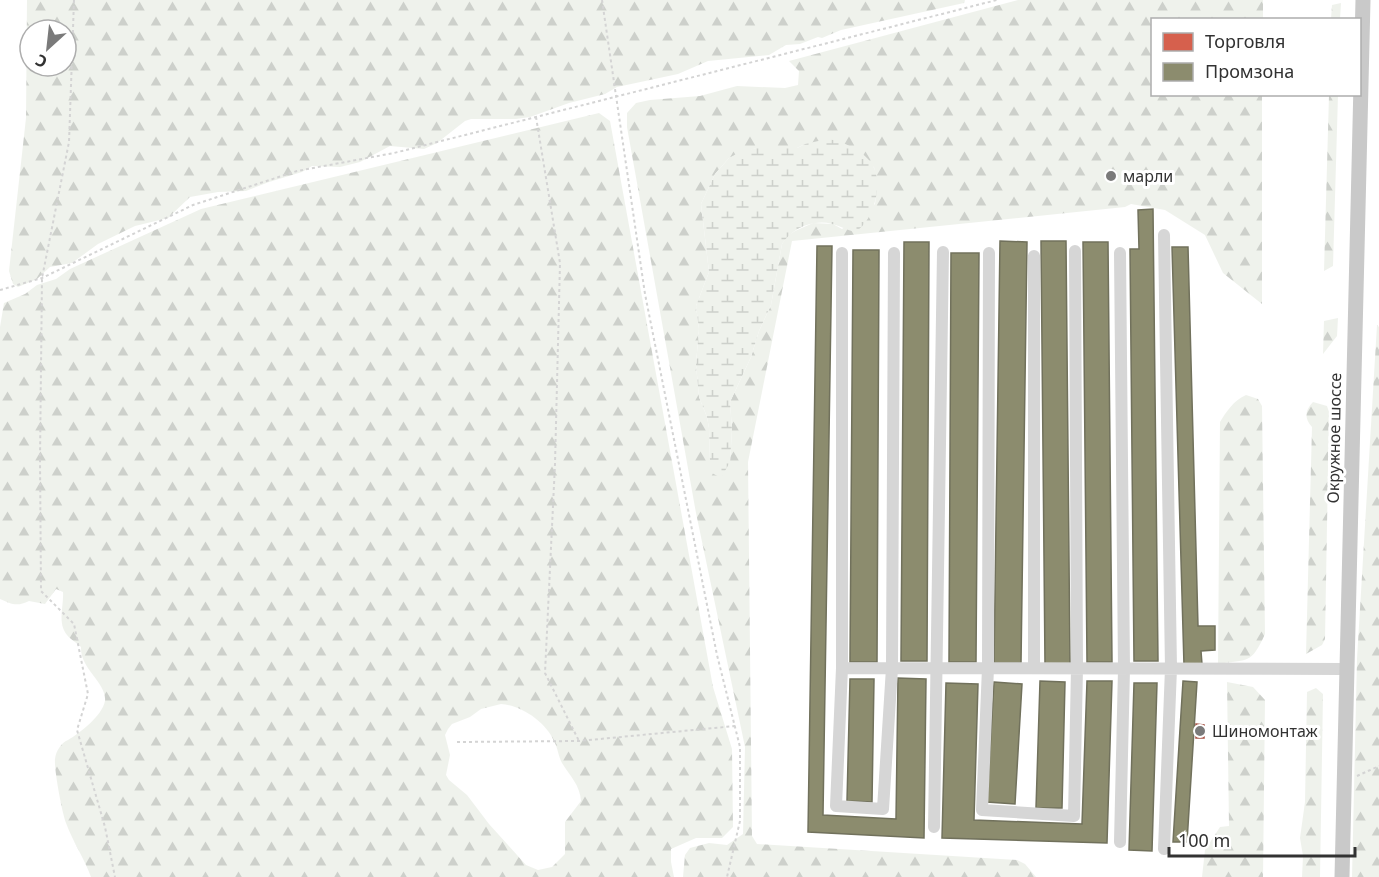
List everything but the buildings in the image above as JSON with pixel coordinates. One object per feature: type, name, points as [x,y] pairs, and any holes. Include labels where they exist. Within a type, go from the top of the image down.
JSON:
[{"type":"main road","name":"Окружное шоссе","points":[[1361,79],[1363,0]]},
{"type":"main road","name":"Окружное шоссе","points":[[1342,877],[1361,96]]},
{"type":"lane","points":[[1164,235],[1171,668],[1164,849]]},
{"type":"lane","points":[[989,253],[988,668],[982,810],[1074,816],[1077,668],[1075,251]]},
{"type":"lane","points":[[934,826],[943,252]]},
{"type":"lane","points":[[842,253],[842,668],[836,806],[883,809],[892,668],[894,253]]},
{"type":"lane","points":[[1119,253],[1124,669],[1120,842]]},
{"type":"lane","points":[[1034,256],[1034,668]]},
{"type":"lane","points":[[842,668],[1346,669]]},
{"type":"path","points":[[74,0],[69,142],[42,278],[41,591],[74,624],[88,694],[77,730],[105,827],[115,877]]},
{"type":"path","points":[[602,0],[645,294],[717,655],[740,747],[740,821],[727,877]]},
{"type":"path","points":[[0,290],[42,278],[193,205],[297,171],[394,153],[997,0]]},
{"type":"path","points":[[536,117],[560,263],[555,464],[545,673],[579,741]]},
{"type":"path","points":[[457,742],[579,741],[735,726]]},
{"type":"path","points":[[1344,783],[1379,766]]},
{"type":"green space","points":[[27,0],[965,0],[964,3],[841,30],[800,44],[786,45],[769,55],[708,61],[678,74],[617,87],[605,94],[569,103],[530,117],[471,119],[465,121],[437,143],[424,149],[390,146],[360,162],[340,167],[312,166],[302,172],[246,191],[218,192],[190,197],[168,218],[135,226],[98,244],[72,263],[50,267],[37,279],[18,287],[13,284],[9,271],[26,118],[26,78],[78,78],[78,18],[27,18]]},
{"type":"green space","points":[[1018,0],[1263,0],[1263,18],[1151,18],[1151,96],[1262,96],[1262,304],[1223,273],[1205,235],[1165,210],[1131,204],[1125,207],[792,241],[748,462],[752,836],[757,844],[1017,860],[1025,864],[1036,877],[683,877],[685,855],[690,848],[709,843],[727,845],[743,834],[745,747],[696,513],[627,127],[627,113],[636,103],[650,100],[700,96],[737,86],[785,88],[798,85],[799,71],[789,61]],"holes":[[[805,144],[874,167],[877,185],[875,204],[842,229],[833,224],[813,223],[787,236],[782,244],[771,305],[759,331],[751,357],[730,402],[732,430],[730,462],[710,461],[709,428],[699,397],[696,364],[699,329],[696,306],[709,272],[701,204],[715,174],[729,158],[756,148],[797,148]]]},
{"type":"green space","points":[[1341,3],[1340,18],[1331,18],[1332,5]]},
{"type":"green space","points":[[1329,96],[1338,96],[1333,266],[1324,271]]},
{"type":"green space","points":[[599,113],[610,121],[713,687],[732,749],[733,827],[722,838],[696,838],[671,849],[674,877],[91,877],[62,810],[55,759],[61,745],[84,729],[100,712],[105,701],[105,694],[85,662],[81,647],[64,630],[62,625],[63,592],[56,589],[45,604],[29,601],[14,604],[0,599],[0,327],[4,303],[25,294],[37,285],[56,279],[70,269],[201,209]],"holes":[[[501,704],[524,711],[545,727],[554,741],[561,760],[577,785],[580,795],[581,801],[565,822],[565,854],[552,867],[538,870],[526,865],[489,824],[467,795],[446,775],[450,755],[445,735],[452,724],[470,717],[481,709]]]},
{"type":"green space","points":[[827,139],[852,147],[872,164],[877,181],[877,191],[872,211],[862,227],[855,232],[832,224],[811,224],[797,229],[782,244],[771,305],[759,331],[751,357],[730,402],[732,430],[730,462],[721,478],[712,473],[709,428],[699,397],[696,364],[699,329],[696,306],[709,272],[701,204],[715,174],[729,158],[738,153],[756,148],[797,148]]},
{"type":"green space","points":[[1338,318],[1337,336],[1323,354],[1324,321]]},
{"type":"green space","points":[[1377,325],[1379,327],[1379,877],[1352,877],[1357,659]]},
{"type":"green space","points":[[1246,395],[1258,399],[1262,406],[1265,634],[1256,651],[1248,659],[1218,664],[1220,422],[1234,403]]},
{"type":"green space","points":[[1313,402],[1327,406],[1329,412],[1325,639],[1322,645],[1306,654],[1312,427],[1306,414]]},
{"type":"green space","points":[[1227,682],[1253,687],[1265,700],[1263,877],[1202,877],[1205,850],[1220,827],[1229,826]]},
{"type":"green space","points":[[1316,688],[1323,694],[1320,877],[1302,877],[1303,856],[1300,838],[1305,802],[1307,692]]},
{"type":"place","name":"марли","points":[[1111,176]]},
{"type":"place","name":"Шиномонтаж","points":[[1200,731]]}]
